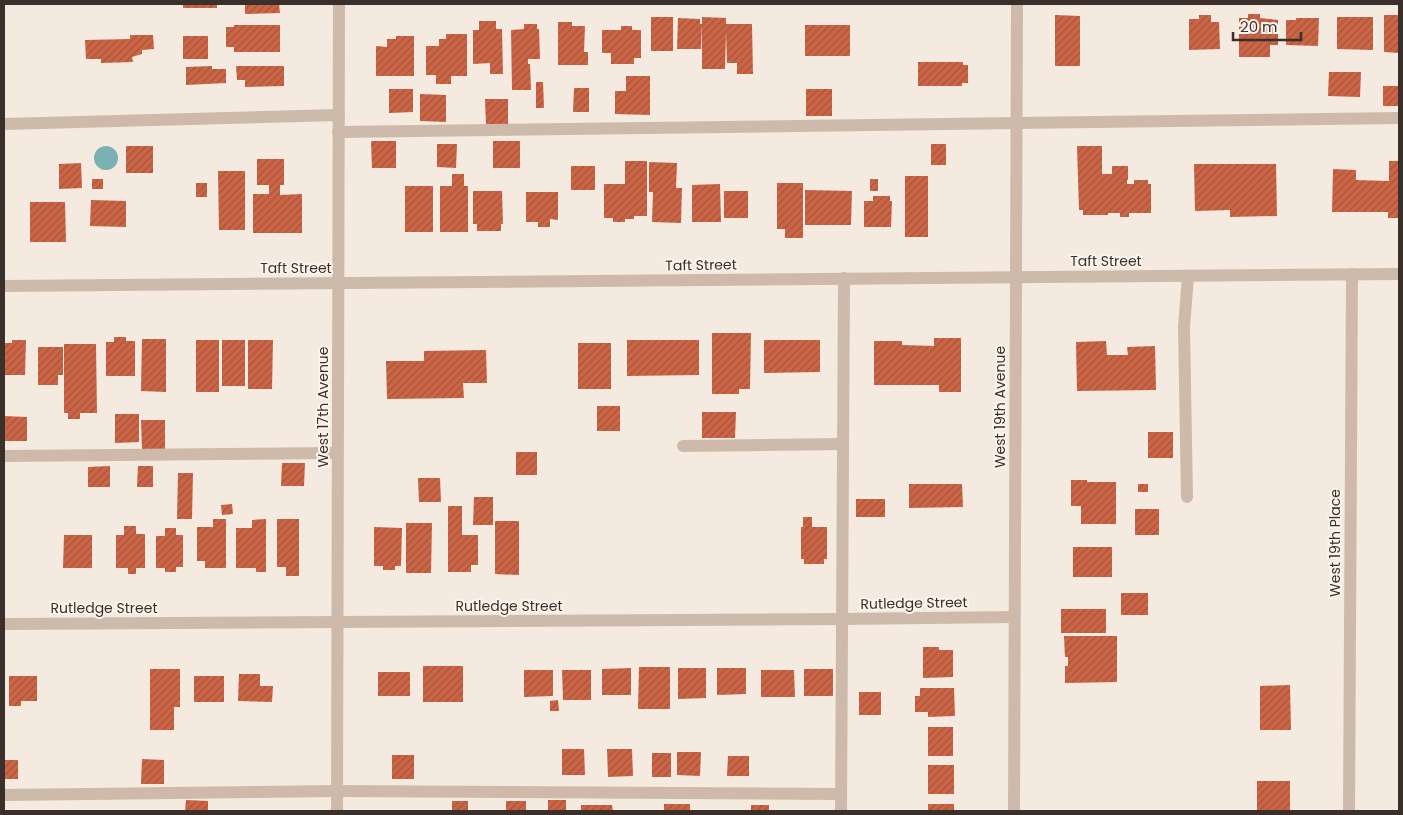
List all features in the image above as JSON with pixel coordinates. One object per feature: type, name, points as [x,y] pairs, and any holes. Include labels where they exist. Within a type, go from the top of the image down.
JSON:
[{"type":"street","name":"West 17th Avenue","points":[[337,811],[339,4]]},
{"type":"street","name":"West 19th Avenue","points":[[1014,811],[1017,4]]},
{"type":"street","points":[[4,124],[338,115]]},
{"type":"street","points":[[338,132],[1399,118]]},
{"type":"street","name":"West 19th Place","points":[[1349,811],[1352,274]]},
{"type":"street","name":"Taft Street","points":[[4,286],[1399,274]]},
{"type":"street","points":[[1187,497],[1184,327],[1188,276]]},
{"type":"street","points":[[841,811],[844,278]]},
{"type":"street","points":[[683,446],[843,444]]},
{"type":"street","points":[[4,456],[338,453]]},
{"type":"street","name":"Rutledge Street","points":[[4,624],[1014,617]]},
{"type":"street","points":[[4,795],[337,791],[841,794]]},
{"type":"water","points":[[106,146],[115,149],[118,158],[115,167],[106,170],[97,167],[94,158],[97,149]]},
{"type":"building","points":[[183,4],[217,4],[217,8],[183,8]]},
{"type":"building","points":[[245,4],[279,4],[280,13],[245,14]]},
{"type":"building","points":[[1248,14],[1260,14],[1260,18],[1278,20],[1278,45],[1270,45],[1270,57],[1239,57],[1239,18],[1248,18]]},
{"type":"building","points":[[1055,15],[1080,16],[1080,66],[1055,66]]},
{"type":"building","points":[[1199,15],[1211,15],[1211,22],[1219,22],[1220,49],[1189,50],[1189,19],[1199,19]]},
{"type":"building","points":[[1384,15],[1399,15],[1399,53],[1384,52]]},
{"type":"building","points":[[651,17],[673,17],[673,51],[651,51]]},
{"type":"building","points":[[702,17],[726,18],[726,24],[752,24],[753,74],[737,74],[737,63],[727,63],[726,31],[725,69],[702,69]]},
{"type":"building","points":[[1337,17],[1373,17],[1373,50],[1337,49]]},
{"type":"building","points":[[678,18],[700,19],[700,24],[702,24],[701,49],[677,49]]},
{"type":"building","points":[[1296,18],[1319,18],[1318,46],[1286,45],[1286,20],[1296,20]]},
{"type":"building","points":[[479,21],[496,21],[496,29],[502,29],[503,74],[490,74],[490,63],[473,64],[473,30],[479,30]]},
{"type":"building","points":[[558,22],[572,22],[572,26],[585,26],[584,52],[588,52],[588,65],[558,65]]},
{"type":"building","points":[[524,24],[537,24],[537,29],[539,29],[540,59],[528,59],[528,64],[530,64],[531,90],[512,90],[511,30],[524,29]]},
{"type":"building","points":[[234,25],[280,25],[280,52],[234,52],[234,47],[226,47],[226,27],[234,27]]},
{"type":"building","points":[[805,25],[850,25],[850,56],[805,56]]},
{"type":"building","points":[[621,26],[632,26],[632,30],[641,30],[641,58],[634,58],[634,64],[611,64],[611,53],[602,53],[602,30],[621,30]]},
{"type":"building","points":[[446,34],[467,34],[467,76],[451,76],[451,84],[436,84],[436,75],[426,75],[426,46],[439,46],[439,39],[446,39]]},
{"type":"building","points":[[130,35],[153,35],[154,49],[142,50],[142,54],[132,57],[133,62],[101,63],[101,59],[86,59],[85,40],[130,39]]},
{"type":"building","points":[[183,36],[208,36],[208,59],[183,59]]},
{"type":"building","points":[[396,36],[414,36],[414,76],[376,76],[376,46],[387,47],[387,39],[396,39]]},
{"type":"building","points":[[918,62],[963,62],[963,65],[968,65],[968,83],[962,83],[962,86],[918,86]]},
{"type":"building","points":[[212,66],[212,69],[226,69],[226,83],[186,85],[186,67]]},
{"type":"building","points":[[236,66],[284,66],[284,86],[245,87],[245,80],[237,80]]},
{"type":"building","points":[[1329,72],[1361,72],[1360,97],[1328,96]]},
{"type":"building","points":[[626,76],[650,76],[650,115],[615,114],[615,91],[626,91]]},
{"type":"building","points":[[536,82],[543,82],[544,108],[536,108]]},
{"type":"building","points":[[1383,86],[1399,86],[1399,106],[1383,106]]},
{"type":"building","points":[[574,88],[589,88],[589,112],[573,112]]},
{"type":"building","points":[[389,89],[413,89],[413,112],[389,113]]},
{"type":"building","points":[[806,89],[832,89],[832,116],[806,116]]},
{"type":"building","points":[[420,94],[446,95],[446,122],[420,121]]},
{"type":"building","points":[[485,99],[508,99],[508,124],[486,124]]},
{"type":"building","points":[[371,141],[396,141],[396,168],[372,168]]},
{"type":"building","points":[[493,141],[520,141],[520,168],[493,168]]},
{"type":"building","points":[[437,144],[457,144],[456,168],[437,167]]},
{"type":"building","points":[[931,144],[946,144],[946,165],[931,165]]},
{"type":"building","points":[[126,146],[153,146],[153,173],[126,173]]},
{"type":"building","points":[[1077,146],[1102,146],[1102,174],[1112,174],[1112,166],[1128,166],[1127,184],[1134,184],[1134,180],[1148,180],[1148,184],[1151,184],[1151,213],[1129,213],[1129,217],[1120,217],[1120,213],[1083,215],[1083,210],[1079,210]]},
{"type":"building","points":[[257,159],[284,159],[284,185],[280,185],[280,195],[302,194],[302,233],[253,233],[253,194],[269,194],[269,185],[257,185]]},
{"type":"building","points":[[625,161],[647,161],[647,216],[634,216],[634,219],[625,219],[625,222],[613,222],[613,218],[604,218],[604,184],[625,184]]},
{"type":"building","points":[[1389,161],[1399,161],[1399,218],[1388,218],[1388,212],[1332,212],[1333,169],[1356,170],[1356,180],[1389,181]]},
{"type":"building","points":[[649,162],[677,163],[676,188],[682,188],[681,223],[652,222],[653,192],[649,192]]},
{"type":"building","points":[[81,163],[82,188],[59,189],[59,164]]},
{"type":"building","points":[[1194,164],[1276,164],[1277,216],[1230,217],[1230,210],[1195,211]]},
{"type":"building","points":[[571,166],[595,166],[595,190],[571,190]]},
{"type":"building","points":[[218,171],[245,171],[245,230],[219,230]]},
{"type":"building","points":[[452,174],[464,174],[464,186],[468,186],[468,232],[440,232],[440,186],[452,186]]},
{"type":"building","points":[[905,176],[928,176],[928,237],[905,237]]},
{"type":"building","points":[[92,179],[103,179],[103,189],[92,189]]},
{"type":"building","points":[[870,179],[878,179],[878,191],[870,191]]},
{"type":"building","points":[[196,183],[207,183],[207,197],[196,197]]},
{"type":"building","points":[[777,183],[803,183],[803,238],[785,238],[785,229],[777,229]]},
{"type":"building","points":[[720,184],[721,222],[692,222],[692,185]]},
{"type":"building","points":[[405,186],[433,186],[433,232],[405,232]]},
{"type":"building","points":[[805,190],[852,191],[851,225],[805,225]]},
{"type":"building","points":[[473,191],[502,191],[503,224],[501,224],[501,231],[477,231],[477,224],[473,224]]},
{"type":"building","points":[[724,191],[748,191],[748,218],[724,218]]},
{"type":"building","points":[[526,192],[558,192],[558,220],[550,219],[550,227],[538,227],[538,222],[526,222]]},
{"type":"building","points":[[873,196],[890,196],[890,201],[892,201],[891,227],[864,227],[864,201],[873,201]]},
{"type":"building","points":[[91,200],[126,201],[126,227],[90,226]]},
{"type":"building","points":[[30,202],[65,202],[66,242],[30,242]]},
{"type":"building","points":[[712,333],[751,333],[750,389],[739,389],[739,394],[712,394]]},
{"type":"building","points":[[114,337],[126,337],[126,341],[135,341],[135,376],[106,376],[106,342],[114,342]]},
{"type":"building","points":[[934,338],[961,338],[961,392],[939,392],[939,385],[874,385],[874,341],[902,341],[902,345],[934,346]]},
{"type":"building","points":[[142,339],[166,339],[166,392],[141,391]]},
{"type":"building","points":[[12,340],[26,340],[25,375],[4,375],[4,343],[12,343]]},
{"type":"building","points":[[196,340],[219,340],[219,392],[196,392]]},
{"type":"building","points":[[222,340],[245,340],[245,386],[222,386]]},
{"type":"building","points":[[248,340],[273,340],[272,389],[248,389]]},
{"type":"building","points":[[627,340],[699,340],[699,375],[627,376]]},
{"type":"building","points":[[764,340],[820,340],[820,372],[764,373]]},
{"type":"building","points":[[1106,341],[1107,355],[1128,355],[1127,347],[1155,346],[1156,390],[1077,391],[1076,342]]},
{"type":"building","points":[[578,343],[611,343],[611,389],[578,389]]},
{"type":"building","points":[[64,344],[96,344],[97,413],[80,413],[80,419],[68,419],[68,413],[64,413]]},
{"type":"building","points":[[38,347],[63,347],[63,375],[58,375],[58,385],[38,385]]},
{"type":"building","points":[[486,350],[487,383],[463,383],[464,398],[387,399],[386,361],[424,361],[424,351]]},
{"type":"building","points":[[597,406],[620,406],[620,431],[597,431]]},
{"type":"building","points":[[702,412],[736,412],[735,438],[702,438]]},
{"type":"building","points":[[115,414],[139,414],[139,442],[115,443]]},
{"type":"building","points":[[4,416],[27,417],[27,441],[4,441]]},
{"type":"building","points":[[141,420],[165,420],[165,449],[142,449]]},
{"type":"building","points":[[1148,432],[1173,432],[1173,458],[1148,458]]},
{"type":"building","points":[[516,452],[537,452],[537,475],[516,475]]},
{"type":"building","points":[[282,463],[305,463],[304,486],[281,486]]},
{"type":"building","points":[[110,466],[110,487],[88,487],[88,467]]},
{"type":"building","points":[[138,466],[153,466],[153,487],[137,487]]},
{"type":"building","points":[[178,473],[193,473],[192,519],[177,519]]},
{"type":"building","points":[[418,478],[440,478],[441,502],[419,502]]},
{"type":"building","points":[[1071,480],[1116,482],[1116,524],[1081,524],[1081,506],[1071,506]]},
{"type":"building","points":[[909,484],[962,484],[963,507],[909,508]]},
{"type":"building","points":[[1138,484],[1148,484],[1148,492],[1138,492]]},
{"type":"building","points":[[474,497],[493,497],[493,525],[473,525]]},
{"type":"building","points":[[856,499],[885,499],[885,517],[856,517]]},
{"type":"building","points":[[232,504],[233,514],[222,515],[221,505]]},
{"type":"building","points":[[448,506],[462,506],[462,535],[478,535],[478,565],[471,565],[471,572],[448,572]]},
{"type":"building","points":[[1135,509],[1159,509],[1159,535],[1135,535]]},
{"type":"building","points":[[803,517],[812,517],[812,527],[827,527],[827,559],[824,559],[824,564],[804,564],[804,559],[801,559],[801,527],[803,527]]},
{"type":"building","points":[[213,519],[226,519],[226,568],[205,568],[205,561],[197,561],[197,527],[213,527]]},
{"type":"building","points":[[266,519],[266,572],[256,572],[256,568],[236,568],[236,528],[252,528],[252,520]]},
{"type":"building","points":[[277,519],[299,519],[299,576],[286,576],[286,567],[277,567]]},
{"type":"building","points":[[495,521],[519,521],[519,575],[495,574]]},
{"type":"building","points":[[406,523],[432,523],[431,573],[406,573]]},
{"type":"building","points":[[124,526],[136,526],[136,534],[145,534],[145,568],[136,568],[136,574],[128,574],[128,568],[116,568],[116,535],[124,535]]},
{"type":"building","points":[[374,527],[402,528],[401,566],[395,566],[395,570],[383,570],[383,566],[374,566]]},
{"type":"building","points":[[165,528],[176,528],[176,535],[183,535],[183,567],[176,567],[176,572],[165,572],[165,568],[156,568],[156,536],[165,536]]},
{"type":"building","points":[[64,535],[92,535],[92,568],[63,568]]},
{"type":"building","points":[[1073,547],[1112,547],[1112,577],[1073,577]]},
{"type":"building","points":[[1121,593],[1148,593],[1148,615],[1121,615]]},
{"type":"building","points":[[1061,609],[1106,609],[1106,633],[1061,633]]},
{"type":"building","points":[[1064,636],[1117,636],[1117,682],[1065,683],[1065,666],[1068,666],[1068,657],[1065,657]]},
{"type":"building","points":[[923,647],[939,647],[939,650],[953,650],[953,677],[923,678]]},
{"type":"building","points":[[423,666],[463,666],[463,702],[423,702]]},
{"type":"building","points":[[639,667],[670,667],[670,709],[638,709]]},
{"type":"building","points":[[631,668],[631,695],[602,695],[602,669]]},
{"type":"building","points":[[678,668],[706,668],[706,698],[678,699]]},
{"type":"building","points":[[717,668],[746,668],[746,694],[717,695]]},
{"type":"building","points":[[150,669],[180,669],[180,707],[174,707],[174,730],[150,730]]},
{"type":"building","points":[[804,669],[833,669],[833,696],[804,696]]},
{"type":"building","points":[[524,670],[553,670],[553,696],[524,697]]},
{"type":"building","points":[[562,670],[591,670],[591,700],[563,700]]},
{"type":"building","points":[[761,670],[794,670],[795,697],[761,697]]},
{"type":"building","points":[[378,672],[410,672],[410,696],[378,696]]},
{"type":"building","points":[[239,674],[260,674],[260,686],[273,686],[272,702],[238,701]]},
{"type":"building","points":[[9,676],[37,676],[37,701],[21,701],[21,706],[9,706]]},
{"type":"building","points":[[194,676],[224,676],[224,702],[194,702]]},
{"type":"building","points":[[1290,685],[1291,730],[1260,730],[1260,686]]},
{"type":"building","points":[[920,688],[954,688],[955,716],[928,717],[928,712],[915,712],[915,696],[920,696]]},
{"type":"building","points":[[859,692],[881,692],[881,715],[859,715]]},
{"type":"building","points":[[558,700],[559,711],[550,711],[550,701]]},
{"type":"building","points":[[928,727],[953,727],[953,756],[928,756]]},
{"type":"building","points":[[562,749],[584,749],[585,775],[562,775]]},
{"type":"building","points":[[607,749],[632,749],[633,776],[608,777]]},
{"type":"building","points":[[677,752],[701,752],[700,776],[677,775]]},
{"type":"building","points":[[652,753],[671,753],[671,777],[652,777]]},
{"type":"building","points":[[392,755],[414,755],[414,779],[392,779]]},
{"type":"building","points":[[728,756],[749,756],[749,776],[727,776]]},
{"type":"building","points":[[142,759],[164,760],[164,784],[141,784]]},
{"type":"building","points":[[4,760],[18,760],[18,779],[4,779]]},
{"type":"building","points":[[928,765],[954,765],[954,794],[928,794]]},
{"type":"building","points":[[1257,781],[1290,781],[1290,811],[1257,811]]},
{"type":"building","points":[[186,800],[208,801],[208,811],[185,811]]},
{"type":"building","points":[[548,800],[566,800],[566,811],[548,811]]},
{"type":"building","points":[[452,801],[468,801],[468,811],[452,811]]},
{"type":"building","points":[[506,801],[526,801],[526,811],[506,811]]},
{"type":"building","points":[[664,804],[690,804],[690,811],[664,811]]},
{"type":"building","points":[[928,804],[954,804],[954,811],[928,811]]},
{"type":"building","points":[[581,805],[612,805],[613,811],[581,811]]},
{"type":"building","points":[[751,805],[769,805],[769,811],[751,811]]}]
